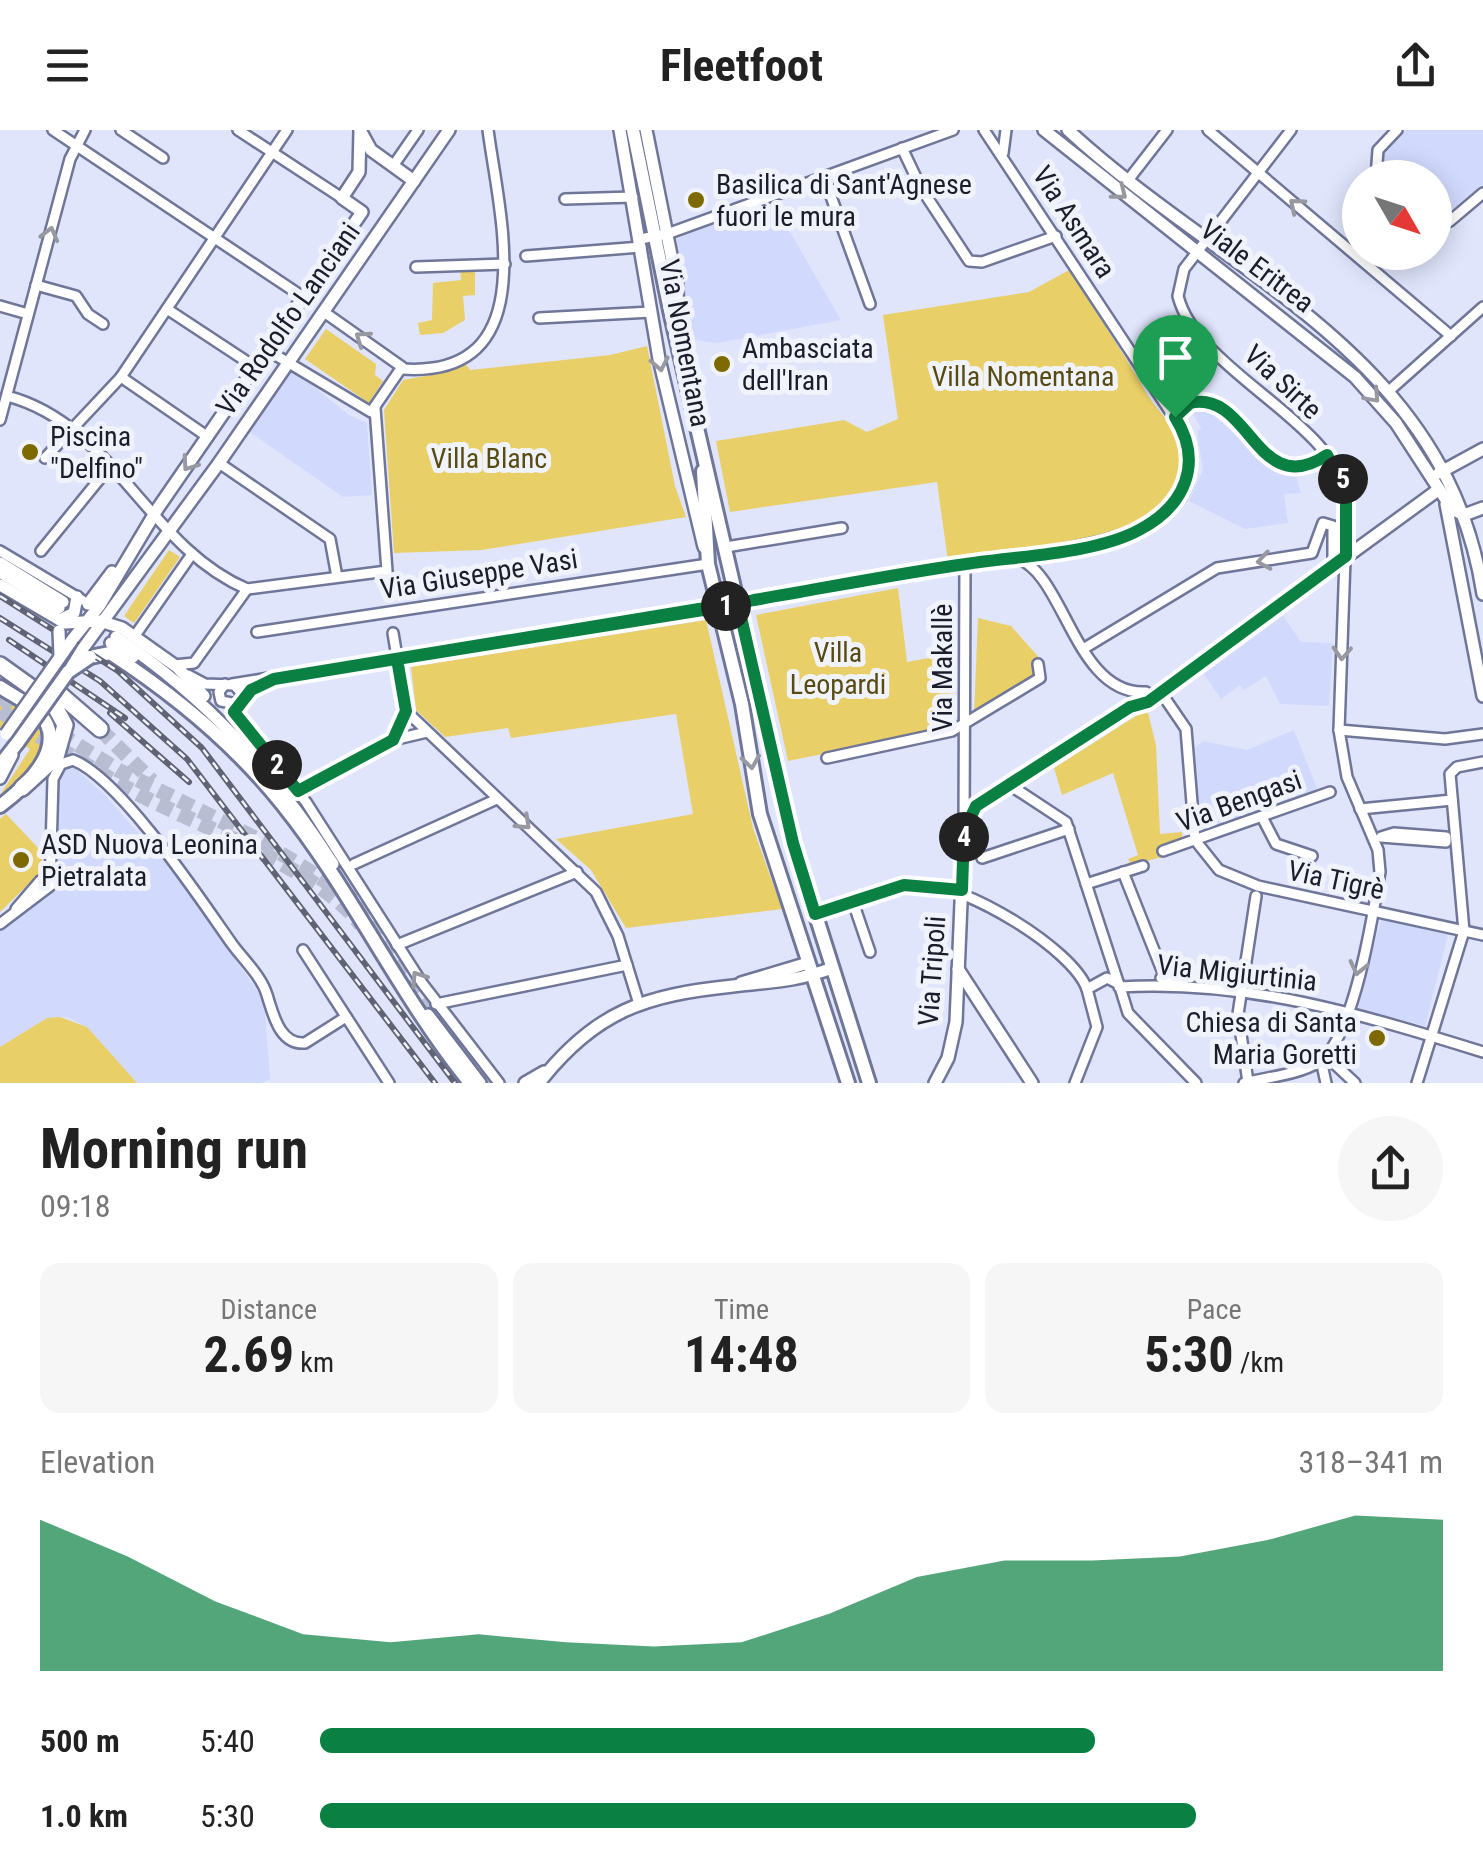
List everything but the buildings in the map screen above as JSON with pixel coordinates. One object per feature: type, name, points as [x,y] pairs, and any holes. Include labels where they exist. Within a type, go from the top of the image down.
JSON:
[{"type":"highway","points":[[0,654],[76,704],[100,729]]},
{"type":"highway","points":[[0,665],[53,703],[66,725],[56,758],[22,788]]},
{"type":"main road","name":"Via Nomentana","points":[[633,130],[678,346],[793,843],[869,1083]]},
{"type":"main road","name":"Via Nomentana","points":[[703,453],[708,564],[742,704],[762,821],[848,1083]]},
{"type":"main road","points":[[0,765],[6,740],[68,672],[87,652],[115,640],[281,802],[403,993],[470,1083]]},
{"type":"main road","points":[[0,687],[40,714],[48,732],[44,760],[22,788],[0,806]]},
{"type":"street","points":[[53,130],[302,297]]},
{"type":"street","points":[[0,420],[75,145],[85,130]]},
{"type":"street","points":[[121,130],[164,158]]},
{"type":"street","points":[[238,130],[383,225]]},
{"type":"street","points":[[45,458],[121,377],[287,130]]},
{"type":"street","points":[[358,172],[360,130],[368,147],[414,181]]},
{"type":"street","points":[[389,164],[418,130]]},
{"type":"street","name":"Via Rodolfo Lanciani","points":[[91,609],[118,602],[449,130]]},
{"type":"street","points":[[324,312],[402,368],[450,362],[483,340],[502,305],[506,264],[488,130]]},
{"type":"street","name":"Via Nomentana","points":[[620,130],[633,198],[677,285],[678,346]]},
{"type":"street","name":"Via Nomentana","points":[[646,130],[655,242],[645,270],[708,564]]},
{"type":"street","points":[[526,256],[655,242],[954,130]]},
{"type":"street","name":"Via Asmara","points":[[209,684],[274,679],[718,608],[1128,536],[1174,503],[1187,482],[1190,464],[1186,438],[984,130]]},
{"type":"street","points":[[1004,156],[1005,130],[1018,130]]},
{"type":"street","name":"Viale Eritrea","points":[[1045,130],[1355,377],[1396,423],[1446,504]]},
{"type":"street","name":"Viale Eritrea","points":[[1068,130],[1334,336],[1390,390],[1444,470],[1464,515],[1483,594]]},
{"type":"street","points":[[1129,179],[1167,130]]},
{"type":"street","points":[[1208,130],[1451,336]]},
{"type":"street","points":[[1197,252],[1291,130]]},
{"type":"street","points":[[1377,160],[1377,154],[1396,130]]},
{"type":"street","points":[[902,148],[921,188],[970,261],[982,262],[1056,236]]},
{"type":"street","points":[[342,198],[368,160],[389,164]]},
{"type":"street","points":[[824,177],[870,304]]},
{"type":"street","points":[[1452,219],[1483,193]]},
{"type":"street","points":[[565,199],[633,198]]},
{"type":"street","name":"Via Rodolfo Lanciani","points":[[91,609],[362,212]]},
{"type":"street","name":"Via Sirte","points":[[1197,252],[1178,282],[1186,317],[1327,455],[1346,492],[1339,730],[1347,778],[1380,864],[1348,1011],[1324,1058]]},
{"type":"street","points":[[416,268],[506,264]]},
{"type":"street","points":[[36,285],[76,296],[88,314],[104,324]]},
{"type":"street","points":[[0,306],[28,314]]},
{"type":"street","points":[[1390,390],[1483,308]]},
{"type":"street","points":[[167,310],[255,367]]},
{"type":"street","points":[[540,318],[652,312]]},
{"type":"street","points":[[267,350],[365,412],[374,408],[402,368]]},
{"type":"street","points":[[121,377],[208,437]]},
{"type":"street","points":[[7,396],[45,408],[72,428],[111,465],[168,535],[247,590],[387,571],[374,408]]},
{"type":"street","points":[[1175,417],[1190,403],[1208,402],[1223,410],[1282,465],[1301,468],[1327,455]]},
{"type":"street","points":[[217,423],[237,437]]},
{"type":"street","points":[[1430,477],[1482,451]]},
{"type":"street","points":[[1420,460],[1428,461],[1435,453]]},
{"type":"street","points":[[219,462],[330,539],[337,577]]},
{"type":"street","points":[[41,550],[111,465]]},
{"type":"street","points":[[684,466],[704,480]]},
{"type":"street","name":"Via Tripoli","points":[[936,1083],[952,1046],[964,831],[976,806],[1130,707],[1438,490]]},
{"type":"street","points":[[1446,504],[1464,515],[1483,508]]},
{"type":"street","points":[[1446,504],[1483,696]]},
{"type":"street","points":[[699,529],[705,513]]},
{"type":"street","points":[[1083,649],[1212,571],[1312,553],[1323,524],[1333,526],[1333,565]]},
{"type":"street","points":[[726,547],[842,528]]},
{"type":"street","points":[[0,552],[91,609],[115,640],[171,676],[242,740]]},
{"type":"street","points":[[1039,577],[1038,561],[1049,552]]},
{"type":"street","points":[[134,637],[192,554]]},
{"type":"street","points":[[1012,558],[1024,560],[1039,577],[1101,674],[1126,688],[1153,691],[1186,729],[1195,840]]},
{"type":"street","points":[[0,562],[60,612]]},
{"type":"street","name":"Via Giuseppe Vasi","points":[[257,632],[708,564]]},
{"type":"street","name":"Via Makallè","points":[[964,831],[965,564]]},
{"type":"street","points":[[0,572],[83,625]]},
{"type":"street","points":[[0,585],[60,612],[73,614],[91,609]]},
{"type":"street","points":[[177,667],[192,666],[247,590]]},
{"type":"street","points":[[115,640],[118,602]]},
{"type":"street","points":[[0,778],[6,740],[91,609]]},
{"type":"street","points":[[87,652],[91,609]]},
{"type":"street","points":[[60,612],[60,656]]},
{"type":"street","points":[[392,633],[406,711],[393,740]]},
{"type":"street","points":[[115,640],[134,637],[209,684]]},
{"type":"street","points":[[209,646],[198,671],[209,684]]},
{"type":"street","points":[[827,758],[964,727],[1040,678],[1038,664]]},
{"type":"street","points":[[177,667],[242,740],[305,822],[422,1006],[480,1083]]},
{"type":"street","points":[[274,679],[239,702],[227,705],[220,698],[228,684],[240,691],[239,702],[235,716],[298,791],[436,1004],[499,1083]]},
{"type":"street","points":[[1126,688],[1130,707]]},
{"type":"street","points":[[406,711],[577,872],[604,903],[639,1004]]},
{"type":"street","points":[[1339,730],[1448,738],[1483,734]]},
{"type":"street","points":[[298,791],[393,740],[427,732]]},
{"type":"street","points":[[0,924],[14,914],[38,882],[49,878],[53,779],[59,766],[72,760],[91,771],[174,861],[264,989],[270,1017],[291,1040],[305,1044],[346,1017]]},
{"type":"street","points":[[1417,1083],[1464,930],[1451,839],[1450,774],[1457,766],[1483,762]]},
{"type":"street","name":"Via Makallè","points":[[964,772],[969,798],[976,806]]},
{"type":"street","points":[[1008,784],[1054,812],[1068,828],[1127,1011],[1196,1083]]},
{"type":"street","name":"Via Bengasi","points":[[1164,851],[1330,792]]},
{"type":"street","points":[[354,864],[498,799]]},
{"type":"street","points":[[1360,809],[1452,800]]},
{"type":"street","points":[[1262,817],[1281,847],[1312,856]]},
{"type":"street","points":[[982,858],[1068,828]]},
{"type":"street","points":[[1394,833],[1451,839],[1381,837],[1394,833]]},
{"type":"street","name":"Via Tigrè","points":[[1195,840],[1215,866],[1242,882],[1483,935]]},
{"type":"street","points":[[1086,884],[1143,866]]},
{"type":"street","points":[[396,945],[577,872]]},
{"type":"street","points":[[1124,872],[1162,978],[1185,979]]},
{"type":"street","points":[[815,914],[904,885],[962,890],[1046,943],[1081,973],[1096,978],[1109,973],[1112,964]]},
{"type":"street","points":[[1256,896],[1238,1037],[1246,1082],[1324,1058]]},
{"type":"street","points":[[853,902],[870,952]]},
{"type":"street","points":[[961,909],[970,902],[982,905]]},
{"type":"street","points":[[304,950],[388,1083]]},
{"type":"street","points":[[436,1004],[628,965]]},
{"type":"street","points":[[540,1083],[606,1016],[639,1004],[810,969],[832,968]]},
{"type":"street","points":[[958,969],[1032,1083]]},
{"type":"street","points":[[1076,1083],[1098,1022],[1081,973]]},
{"type":"street","name":"Via Migiurtinia","points":[[1087,989],[1107,978],[1119,986],[1241,991],[1348,1011],[1483,1052]]},
{"type":"street","points":[[957,992],[977,997]]},
{"type":"street","points":[[1324,1058],[1326,1083]]},
{"type":"street","points":[[1324,1058],[1355,1083]]},
{"type":"street","points":[[525,1083],[552,1067]]},
{"type":"shaded area","points":[[1404,130],[1483,130],[1483,185],[1452,209],[1452,160],[1384,160],[1387,146]]},
{"type":"shaded area","points":[[775,206],[841,320],[717,343],[688,339],[677,238],[741,213]]},
{"type":"shaded area","points":[[290,367],[349,415],[367,423],[372,495],[343,497],[247,430]]},
{"type":"shaded area","points":[[1204,407],[1268,463],[1295,472],[1301,493],[1284,494],[1288,523],[1245,529],[1189,501],[1203,470],[1197,432],[1201,428],[1193,414]]},
{"type":"shaded area","points":[[1283,616],[1301,642],[1333,643],[1329,706],[1280,704],[1266,676],[1244,690],[1240,685],[1221,699],[1204,674]]},
{"type":"shaded area","points":[[1294,730],[1318,791],[1200,833],[1195,748],[1203,741],[1247,750]]},
{"type":"shaded area","points":[[71,765],[104,794],[172,871],[264,1000],[270,1079],[261,1083],[137,1083],[87,1027],[67,1017],[47,1018],[0,1047],[0,929],[51,891],[65,887],[57,870],[59,780],[64,767]]},
{"type":"shaded area","points":[[1381,919],[1448,935],[1425,1026],[1358,1008]]},
{"type":"green space","points":[[475,266],[475,295],[463,296],[465,320],[443,333],[420,335],[418,323],[432,320],[433,283],[461,280],[460,267]]},
{"type":"green space","name":"Villa Nomentana","points":[[1071,269],[1147,395],[1172,428],[1180,450],[1177,480],[1170,493],[1150,516],[1125,535],[948,561],[937,482],[730,512],[716,441],[844,420],[867,432],[898,419],[883,315],[1029,292]]},
{"type":"green space","points":[[326,329],[376,364],[375,375],[383,381],[369,403],[305,359]]},
{"type":"green space","name":"Villa Blanc","points":[[647,346],[675,486],[686,517],[482,550],[394,553],[384,410],[403,380],[447,372],[464,362],[470,370],[610,355]]},
{"type":"green space","points":[[169,550],[180,557],[134,623],[124,616]]},
{"type":"green space","name":"Villa Leopardi","points":[[898,588],[907,662],[956,653],[952,728],[788,761],[756,615]]},
{"type":"green space","points":[[978,618],[1011,626],[1043,662],[1037,666],[1036,676],[974,715]]},
{"type":"green space","points":[[706,620],[753,828],[782,909],[626,928],[591,870],[556,839],[693,814],[676,714],[511,738],[508,728],[445,737],[416,710],[411,667]]},
{"type":"green space","points":[[0,691],[32,719],[41,742],[30,766],[0,795],[30,749],[0,728]]},
{"type":"green space","points":[[1147,709],[1156,745],[1160,834],[1182,832],[1182,841],[1160,848],[1162,857],[1131,865],[1128,859],[1138,855],[1113,773],[1062,795],[1054,768]]},
{"type":"green space","name":"ASD Nuova Leonina Pietralata","points":[[6,814],[41,851],[43,870],[0,912],[0,819]]},
{"type":"green space","points":[[60,1017],[87,1027],[137,1083],[0,1083],[0,1047],[47,1018]]},
{"type":"tunnel","points":[[0,697],[118,770],[261,841],[349,896],[492,1083]]},
{"type":"tunnel","points":[[0,711],[138,794],[289,868],[318,886],[361,925]]},
{"type":"tunnel","points":[[100,729],[152,781]]},
{"type":"railway","points":[[0,596],[118,671],[202,748],[455,1083]]},
{"type":"railway","points":[[0,618],[100,681],[187,759],[435,1083]]},
{"type":"railway","points":[[9,640],[125,718]]},
{"type":"railway","points":[[110,713],[189,782]]},
{"type":"place","name":"Basilica di Sant'Agnese fuori le mura","points":[[696,200]]},
{"type":"place","name":"Ambasciata dell'Iran","points":[[722,364]]},
{"type":"place","name":"Piscina \"Delfino\"","points":[[30,452]]},
{"type":"place","name":"ASD Nuova Leonina Pietralata","points":[[21,860]]},
{"type":"place","name":"Chiesa di Santa Maria Goretti","points":[[1377,1038]]},
{"type":"route","points":[[1175,417],[1190,403],[1208,402],[1223,410],[1282,465],[1301,468],[1327,455],[1339,470],[1346,492],[1346,556],[1148,702],[1130,707],[978,804],[964,831],[962,890],[904,885],[815,914],[793,843],[738,604],[728,606],[718,608],[699,609],[274,679],[251,690],[237,704],[235,716],[298,791],[393,740],[406,711],[397,659],[699,609],[728,606],[754,600],[948,566],[1049,552],[1124,537],[1162,515],[1178,499],[1187,482],[1190,453],[1175,417]]}]
